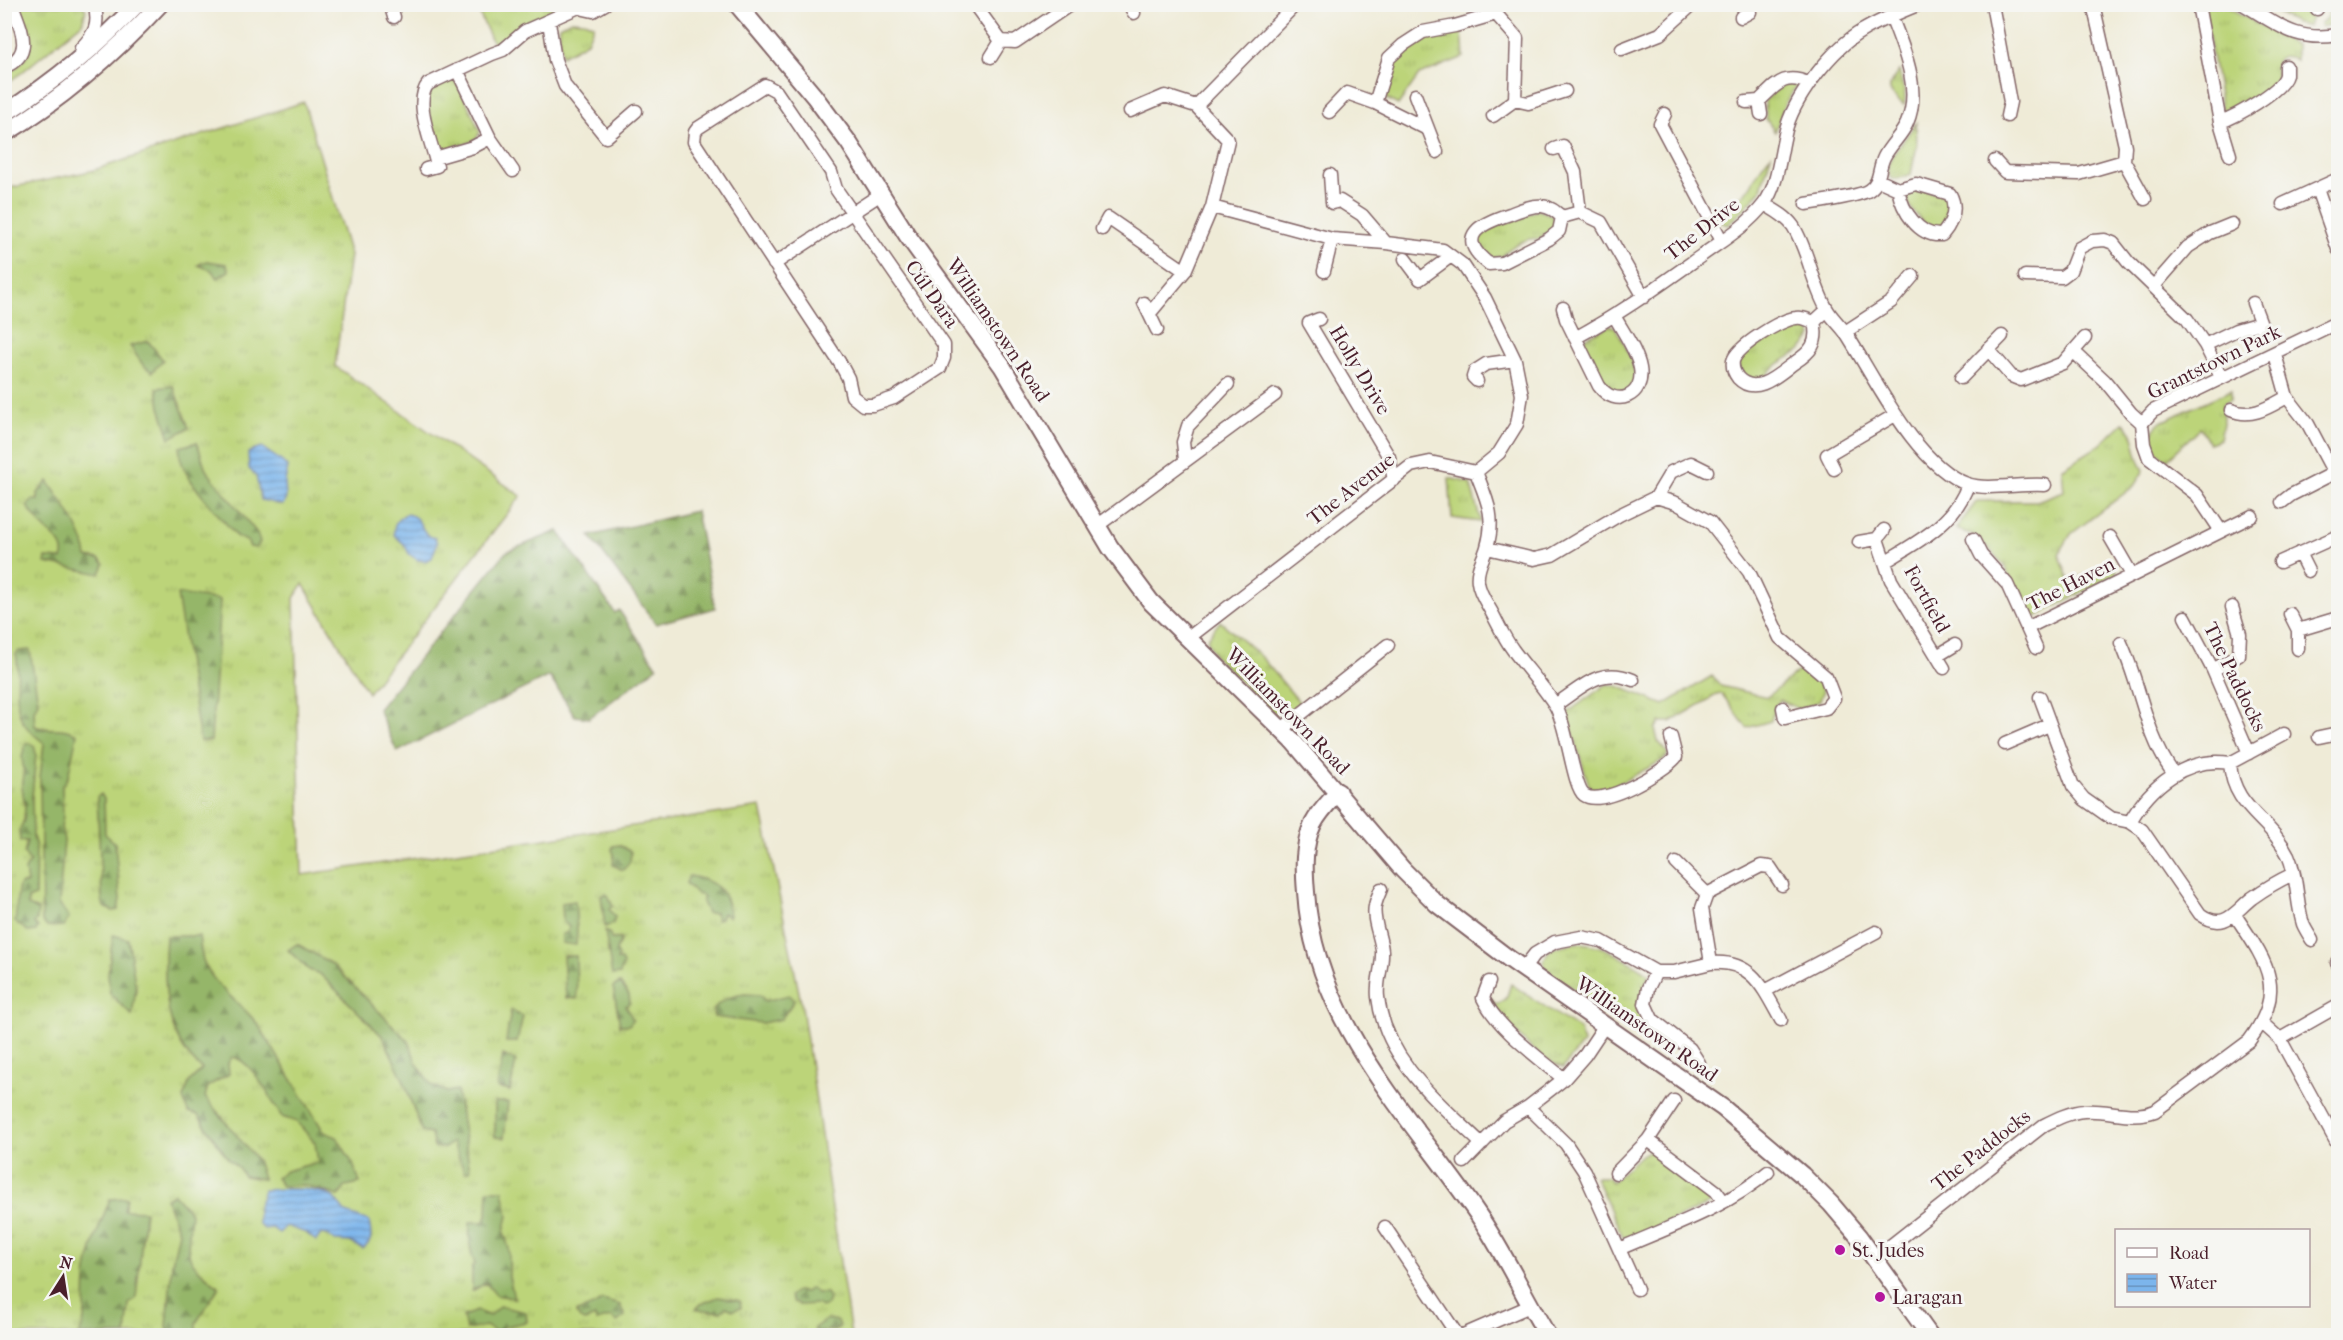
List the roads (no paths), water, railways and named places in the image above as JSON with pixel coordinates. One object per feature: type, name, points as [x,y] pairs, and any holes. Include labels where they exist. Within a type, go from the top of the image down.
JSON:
[{"type":"street","points":[[4,67],[17,60],[23,48],[22,36],[12,4]]},
{"type":"street","points":[[33,95],[51,73],[91,38],[97,24],[94,4]]},
{"type":"street","points":[[4,114],[33,95],[89,51],[137,4]]},
{"type":"street","points":[[4,134],[85,76],[130,36],[160,4]]},
{"type":"street","points":[[426,169],[437,166],[421,103],[421,96],[428,84],[503,50],[525,31],[549,22],[580,5],[593,11],[605,4]]},
{"type":"street","name":"Williamstown Road","points":[[737,4],[832,120],[907,235],[1002,366],[1097,526],[1135,584],[1187,639],[1282,729],[1423,892],[1471,931],[1706,1096],[1769,1145],[1822,1195],[1875,1258],[1930,1335]]},
{"type":"street","points":[[974,4],[1001,41],[1015,42],[1071,4]]},
{"type":"street","points":[[1196,106],[1296,4]]},
{"type":"street","points":[[1623,49],[1660,34],[1693,4]]},
{"type":"street","points":[[1741,17],[1750,12],[1746,4]]},
{"type":"street","name":"The Drive","points":[[1575,338],[1615,317],[1743,225],[1764,204],[1771,191],[1788,124],[1795,106],[1810,84],[1835,53],[1860,32],[1920,4]]},
{"type":"street","points":[[1992,4],[2010,102],[2007,116]]},
{"type":"street","points":[[2093,4],[2125,146],[2124,161],[2145,199]]},
{"type":"street","points":[[2200,4],[2199,10],[2220,122],[2230,155]]},
{"type":"street","points":[[2243,4],[2297,35],[2309,38],[2338,35]]},
{"type":"street","points":[[1375,103],[1389,58],[1403,45],[1423,32],[1455,26],[1497,9],[1517,38],[1515,100]]},
{"type":"street","points":[[1806,204],[1869,191],[1878,180],[1884,158],[1907,123],[1912,105],[1911,86],[1906,56],[1891,16]]},
{"type":"street","points":[[549,22],[555,60],[566,86],[606,137],[636,111]]},
{"type":"street","points":[[992,57],[1001,41]]},
{"type":"street","points":[[2220,122],[2235,117],[2279,85],[2286,77],[2286,66]]},
{"type":"street","points":[[457,70],[490,138],[513,171]]},
{"type":"street","points":[[1755,105],[1782,80],[1799,79],[1810,84]]},
{"type":"street","name":"Cúl Dara","points":[[769,86],[776,91],[831,172],[836,189],[853,213],[944,345],[944,358],[940,368],[894,398],[863,405],[852,396],[848,378],[840,363],[699,150],[693,137],[698,128],[760,87],[769,86]]},
{"type":"street","points":[[1493,116],[1515,100],[1528,103],[1565,91]]},
{"type":"street","points":[[1329,112],[1347,93],[1375,103],[1427,129]]},
{"type":"street","points":[[1415,95],[1437,152]]},
{"type":"street","points":[[1130,111],[1165,96],[1196,106],[1228,140],[1212,207],[1185,271],[1159,300],[1147,308],[1158,330]]},
{"type":"street","points":[[1657,120],[1722,241]]},
{"type":"street","points":[[435,158],[473,147],[490,138]]},
{"type":"street","points":[[1554,149],[1563,146],[1575,172],[1580,212]]},
{"type":"street","points":[[1995,161],[2005,172],[2079,174],[2124,161]]},
{"type":"street","points":[[1330,175],[1332,203],[1340,201],[1362,214],[1386,243]]},
{"type":"street","points":[[2283,204],[2338,179]]},
{"type":"street","points":[[1878,180],[1898,189],[1916,184],[1950,194],[1955,206],[1949,227],[1942,235],[1933,236],[1926,233],[1900,203],[1898,189]]},
{"type":"street","points":[[2317,189],[2338,249]]},
{"type":"street","points":[[774,264],[881,194]]},
{"type":"street","points":[[1764,204],[1781,214],[1793,226],[1827,310],[1845,332],[1895,415],[1930,457],[1948,473],[1968,484],[2044,485]]},
{"type":"street","points":[[1533,206],[1553,209],[1562,217],[1559,231],[1549,239],[1502,263],[1489,264],[1478,255],[1474,247],[1473,237],[1477,229],[1485,222],[1533,206]]},
{"type":"street","points":[[1212,207],[1332,239],[1443,250],[1463,265],[1485,298],[1515,360],[1522,395],[1517,424],[1499,453],[1476,472],[1489,505],[1492,526],[1479,568],[1478,582],[1482,596],[1511,648],[1555,705],[1566,733],[1577,787],[1584,796],[1595,799],[1607,798],[1668,766],[1676,757],[1671,737]]},
{"type":"street","points":[[1562,217],[1580,212],[1601,222],[1644,297]]},
{"type":"street","points":[[1102,229],[1108,218],[1185,271]]},
{"type":"street","points":[[2154,286],[2188,248],[2210,233],[2232,224]]},
{"type":"street","points":[[1324,271],[1332,239]]},
{"type":"street","points":[[2025,276],[2062,277],[2070,271],[2079,248],[2092,241],[2105,240],[2113,243],[2128,262],[2187,320],[2205,345],[2221,377]]},
{"type":"street","points":[[1405,259],[1420,279],[1450,256]]},
{"type":"street","points":[[1845,332],[1891,302],[1913,276]]},
{"type":"street","points":[[2205,345],[2236,330],[2262,327],[2253,303]]},
{"type":"street","points":[[1563,308],[1575,338],[1604,393],[1613,398],[1627,397],[1636,391],[1639,385],[1639,365],[1615,317]]},
{"type":"street","points":[[1814,322],[1827,310]]},
{"type":"street","points":[[1803,318],[1814,322],[1815,344],[1806,355],[1765,383],[1746,384],[1738,377],[1733,369],[1733,361],[1742,346],[1786,321],[1803,318]]},
{"type":"street","name":"Holly Drive","points":[[1319,319],[1309,323],[1389,457],[1394,480]]},
{"type":"street","name":"Grantstown Park","points":[[2221,531],[2197,495],[2149,458],[2144,444],[2142,423],[2153,411],[2338,322]]},
{"type":"street","points":[[1961,378],[2002,336]]},
{"type":"street","points":[[1988,349],[2011,376],[2021,380],[2063,363],[2085,338]]},
{"type":"street","points":[[2073,351],[2105,381],[2142,423]]},
{"type":"street","points":[[2275,354],[2287,397],[2308,424],[2336,472],[2282,502]]},
{"type":"street","points":[[1477,381],[1473,377],[1475,370],[1486,364],[1515,360]]},
{"type":"street","points":[[1185,460],[1183,442],[1188,426],[1228,384]]},
{"type":"street","points":[[1097,526],[1275,395]]},
{"type":"street","points":[[2231,410],[2243,415],[2263,410],[2287,397]]},
{"type":"street","points":[[1834,469],[1827,455],[1895,415]]},
{"type":"street","name":"The Avenue","points":[[1187,639],[1411,466],[1430,462],[1476,472]]},
{"type":"street","points":[[1486,548],[1534,559],[1552,555],[1619,515],[1656,497],[1671,472],[1691,464],[1707,471]]},
{"type":"street","name":"Fortfield","points":[[1886,561],[1927,538],[1963,501],[1968,484]]},
{"type":"street","points":[[1656,497],[1676,503],[1710,522],[1749,572],[1780,638],[1826,677],[1834,698],[1826,708],[1785,718],[1783,708]]},
{"type":"street","name":"The Haven","points":[[2027,628],[2252,516]]},
{"type":"street","name":"Fortfield","points":[[1859,542],[1881,534],[1891,580],[1944,668]]},
{"type":"street","points":[[2280,562],[2338,536]]},
{"type":"street","name":"The Haven","points":[[2110,537],[2132,575]]},
{"type":"street","name":"The Haven","points":[[1973,539],[1981,555],[2007,584],[2036,648]]},
{"type":"street","points":[[2299,553],[2308,572]]},
{"type":"street","points":[[2213,670],[2239,655],[2240,634],[2232,607]]},
{"type":"street","points":[[2290,614],[2298,630],[2298,649]]},
{"type":"street","name":"The Paddocks","points":[[2185,617],[2213,670],[2249,753]]},
{"type":"street","points":[[2298,630],[2338,618]]},
{"type":"street","points":[[2121,643],[2133,669],[2146,719],[2159,750],[2174,773]]},
{"type":"street","points":[[1282,729],[1388,645]]},
{"type":"street","name":"Fortfield","points":[[1937,656],[1955,645]]},
{"type":"street","points":[[1555,705],[1602,675],[1620,675],[1633,680]]},
{"type":"street","points":[[2040,697],[2073,786],[2084,799],[2111,818],[2130,822],[2142,830],[2152,841],[2200,914],[2208,920],[2219,921],[2235,915],[2245,904],[2274,882],[2293,874]]},
{"type":"street","points":[[2004,744],[2049,724]]},
{"type":"street","points":[[2319,737],[2338,733]]},
{"type":"street","name":"The Paddocks","points":[[2130,822],[2146,799],[2174,773],[2189,767],[2219,762],[2230,764],[2284,734]]},
{"type":"street","points":[[2230,764],[2231,780],[2236,792],[2279,841],[2289,857],[2303,924],[2312,940]]},
{"type":"street","points":[[1338,792],[1312,826],[1305,855],[1309,924],[1321,972],[1337,1008],[1369,1064],[1402,1114],[1478,1215],[1548,1335]]},
{"type":"street","points":[[1676,863],[1707,894]]},
{"type":"street","points":[[1711,963],[1702,908],[1707,894],[1761,866],[1770,867],[1782,885]]},
{"type":"street","points":[[1381,889],[1375,908],[1382,951],[1378,994],[1384,1025],[1400,1057],[1430,1094],[1482,1144]]},
{"type":"street","name":"The Paddocks","points":[[1875,1258],[2044,1125],[2063,1116],[2084,1111],[2132,1116],[2155,1111],[2249,1041],[2268,1010],[2271,991],[2269,974],[2262,955],[2235,915]]},
{"type":"street","points":[[1765,991],[1876,932]]},
{"type":"street","points":[[1524,968],[1535,954],[1555,942],[1581,937],[1601,941],[1656,972],[1674,972],[1711,963],[1728,962],[1743,967],[1754,976],[1781,1020]]},
{"type":"street","points":[[1656,972],[1648,988],[1645,1004],[1652,1019],[1690,1049],[1700,1064]]},
{"type":"street","points":[[1489,982],[1483,998],[1489,1010],[1504,1027],[1564,1079]]},
{"type":"street","points":[[2280,1039],[2338,1006]]},
{"type":"street","points":[[2262,1023],[2280,1039],[2338,1145]]},
{"type":"street","points":[[1464,1162],[1504,1121],[1528,1107],[1564,1079],[1585,1055],[1605,1025]]},
{"type":"street","points":[[1616,1173],[1648,1140],[1674,1101]]},
{"type":"street","points":[[1528,1107],[1566,1144],[1584,1172],[1637,1289]]},
{"type":"street","points":[[1648,1140],[1716,1191],[1724,1202]]},
{"type":"street","points":[[1619,1250],[1724,1202],[1750,1188],[1768,1172]]},
{"type":"street","points":[[1385,1227],[1460,1335],[1530,1306]]},
{"type":"water","points":[[262,447],[288,468],[285,481],[286,498],[283,505],[261,500],[256,476],[249,469],[248,453]]},
{"type":"water","points":[[406,514],[416,518],[426,533],[435,538],[437,543],[432,558],[425,561],[418,560],[409,554],[405,545],[394,535],[396,523]]},
{"type":"water","points":[[303,1189],[325,1193],[333,1197],[346,1213],[369,1221],[371,1236],[369,1243],[363,1249],[350,1242],[335,1241],[328,1235],[321,1234],[316,1241],[306,1233],[286,1226],[279,1233],[272,1228],[264,1229],[258,1223],[258,1207],[264,1190]]},
{"type":"place","name":"St. Judes","points":[[1840,1250]]},
{"type":"place","name":"Laragan","points":[[1880,1297]]}]
